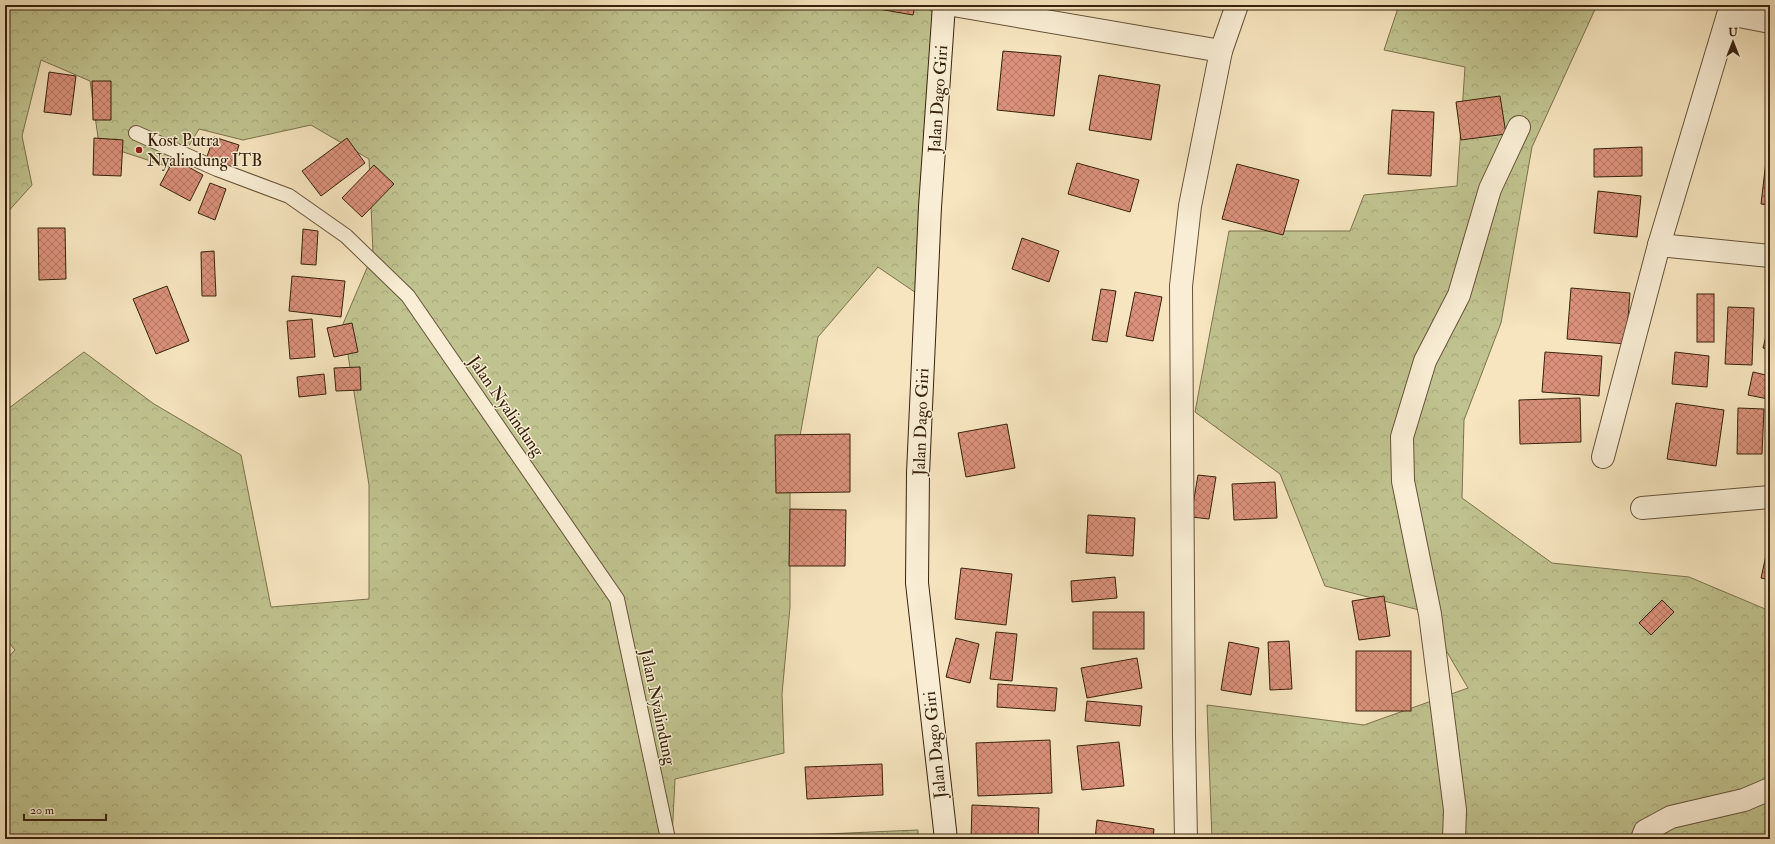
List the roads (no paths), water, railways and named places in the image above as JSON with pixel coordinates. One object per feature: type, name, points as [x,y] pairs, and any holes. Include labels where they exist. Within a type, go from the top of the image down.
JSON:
[{"type":"street","name":"Jalan Dago Giri","points":[[944,5],[930,207],[918,473],[917,583],[946,839]]},
{"type":"street","points":[[953,5],[1221,51]]},
{"type":"street","points":[[1186,839],[1181,286],[1190,206],[1221,51],[1237,5]]},
{"type":"street","points":[[1603,457],[1659,245],[1730,9],[1770,22]]},
{"type":"street","points":[[1454,839],[1455,810],[1430,614],[1403,481],[1402,437],[1425,361],[1458,295],[1490,189],[1519,127]]},
{"type":"street","points":[[1659,245],[1770,256]]},
{"type":"street","points":[[1642,508],[1770,497]]},
{"type":"street","points":[[1642,839],[1645,831],[1672,817],[1744,800],[1770,789]]},
{"type":"lane","name":"Jalan Nyalindung","points":[[136,134],[217,169],[289,196],[346,236],[408,296],[617,599],[668,839]]},
{"type":"place","name":"Kost Putra Nyalindung ITB","points":[[139,150]]}]
